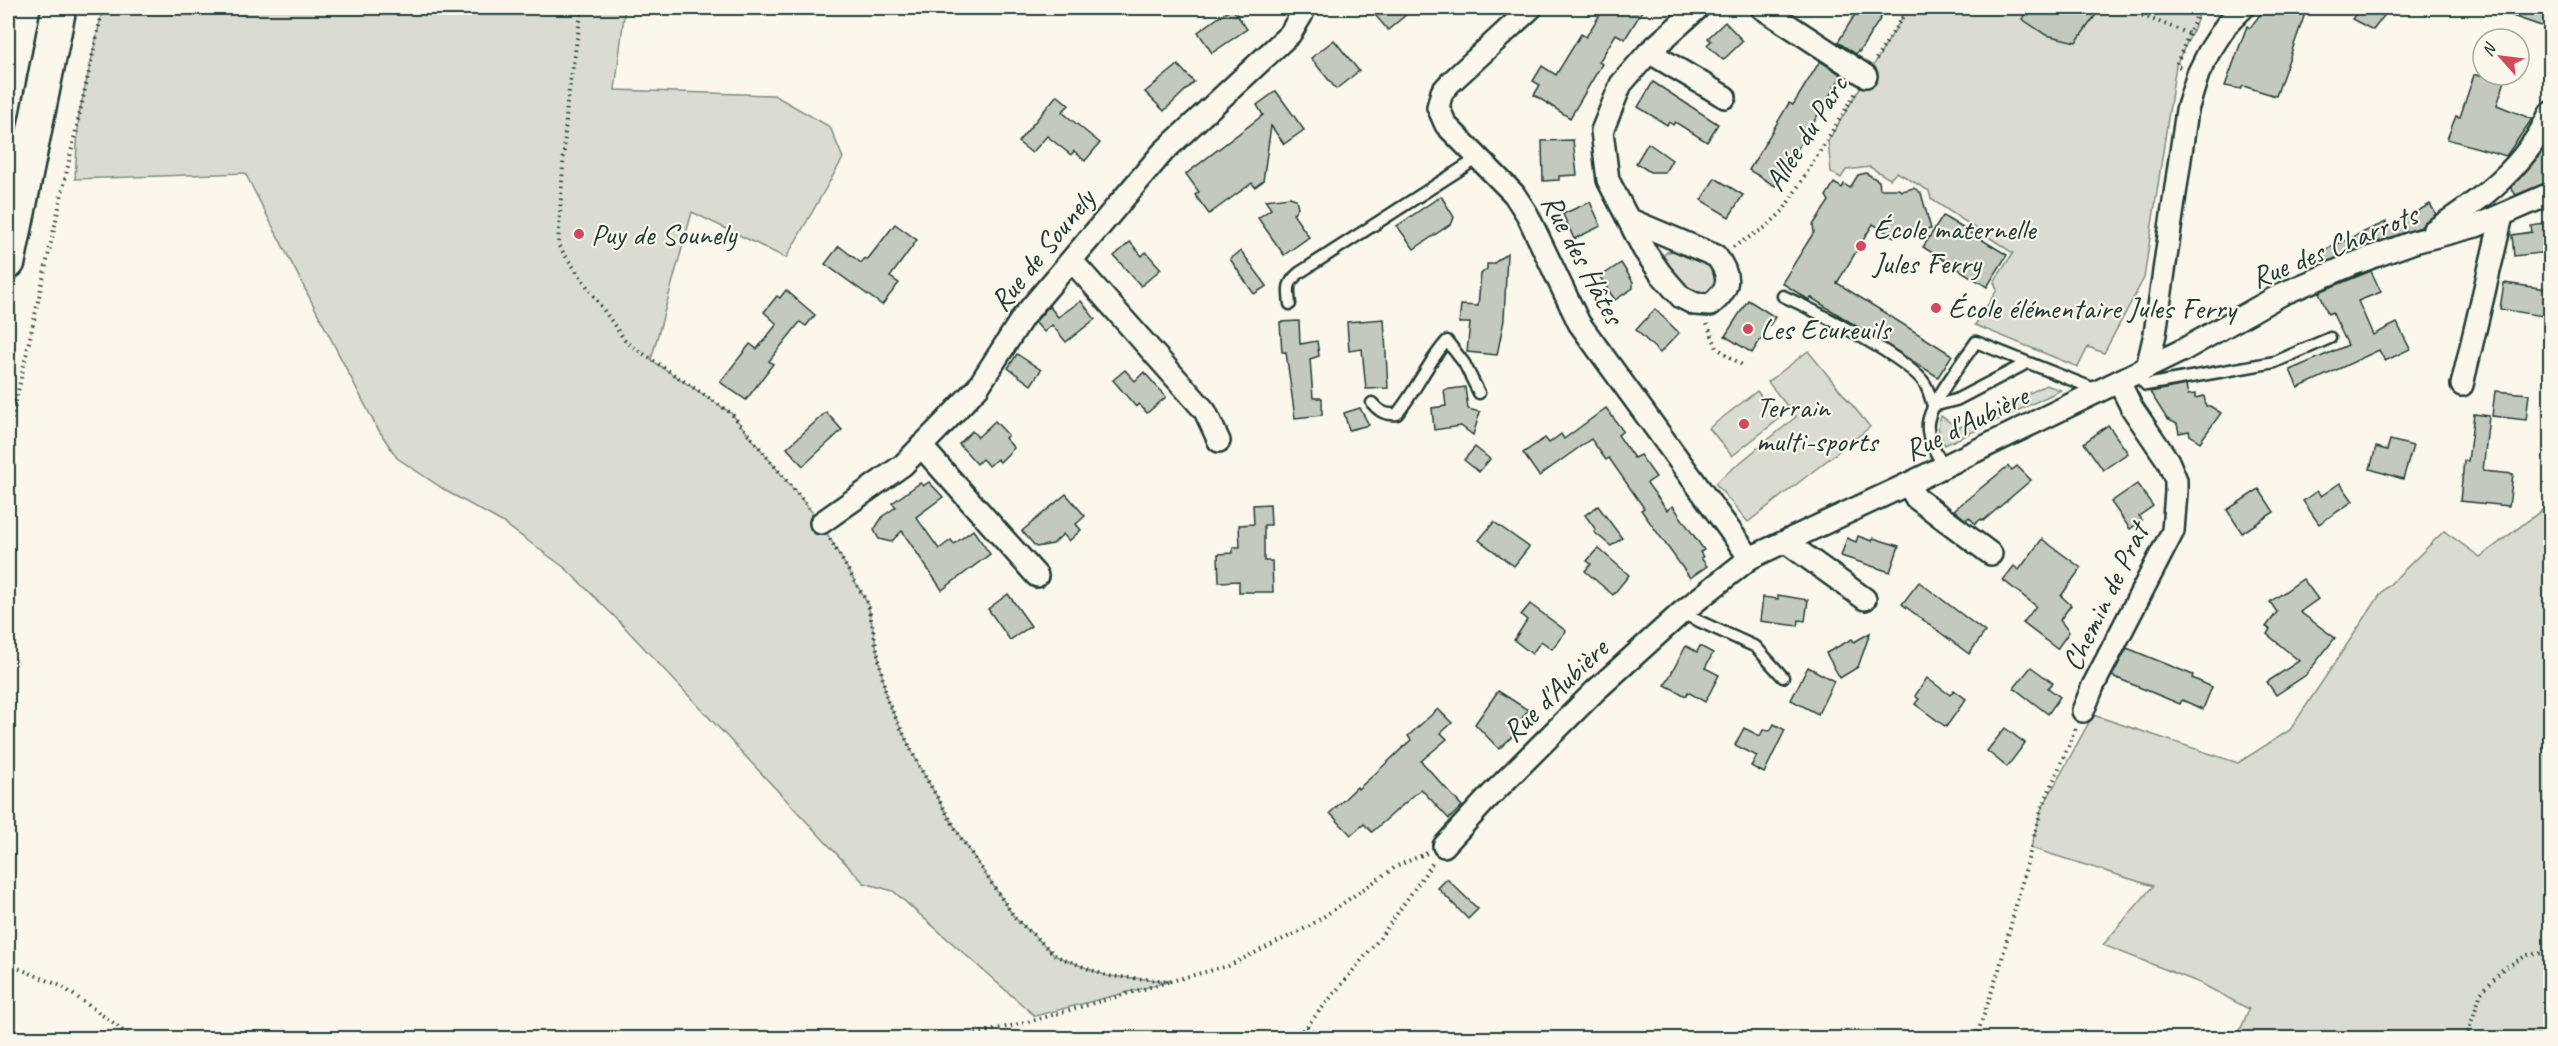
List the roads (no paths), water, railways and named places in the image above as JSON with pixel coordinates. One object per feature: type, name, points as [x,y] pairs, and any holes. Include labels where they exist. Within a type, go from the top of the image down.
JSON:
[{"type":"highway","points":[[8,144],[35,8]]},
{"type":"highway","points":[[8,262],[59,8]]},
{"type":"street","name":"Rue de Sounely","points":[[821,523],[903,465],[978,387],[1023,317],[1163,152],[1290,34],[1302,14],[1302,8]]},
{"type":"street","name":"Rue des Hâtes","points":[[1531,8],[1442,92],[1438,107],[1446,125],[1521,204],[1579,323],[1750,558]]},
{"type":"street","points":[[1628,219],[1716,256],[1726,268],[1727,284],[1721,297],[1710,305],[1699,304],[1681,297],[1661,274],[1644,250],[1628,219],[1608,180],[1602,131],[1621,84],[1649,52],[1698,8]]},
{"type":"street","points":[[1762,8],[1866,76]]},
{"type":"street","points":[[2134,374],[2155,334],[2187,110],[2198,74],[2209,52],[2227,24],[2242,8]]},
{"type":"street","points":[[1649,52],[1725,97]]},
{"type":"street","points":[[2414,242],[2488,193],[2539,137],[2550,113]]},
{"type":"street","name":"Rue des Charrots","points":[[2134,374],[2183,350],[2282,294],[2414,242],[2476,226],[2550,194]]},
{"type":"street","points":[[2462,385],[2502,216]]},
{"type":"street","points":[[1072,261],[1205,411],[1219,441]]},
{"type":"street","name":"Rue d'Aubière","points":[[1444,846],[1595,690],[1681,613],[1750,558],[2134,374]]},
{"type":"street","name":"Chemin de Prat","points":[[2083,711],[2093,686],[2173,531],[2176,480],[2168,461],[2132,408],[2134,374]]},
{"type":"street","points":[[921,446],[1037,576]]},
{"type":"street","points":[[1908,484],[1916,498],[1991,554]]},
{"type":"street","points":[[1786,542],[1865,599]]},
{"type":"lane","points":[[1290,304],[1287,289],[1299,273],[1478,158]]},
{"type":"lane","points":[[1784,296],[1817,311],[1904,365],[1925,383],[1933,406]]},
{"type":"lane","points":[[2134,374],[2146,385],[2223,372],[2275,362],[2330,338]]},
{"type":"lane","points":[[1372,403],[1379,411],[1388,415],[1397,414],[1408,401],[1433,357],[1447,341],[1464,363],[1479,393]]},
{"type":"lane","points":[[1944,467],[1930,440],[1928,424],[1933,406],[1976,342],[2100,391]]},
{"type":"lane","points":[[1933,406],[1956,400],[2027,363]]},
{"type":"lane","points":[[1681,613],[1756,647],[1783,677]]},
{"type":"place","name":"Puy de Sounely","points":[[579,234]]},
{"type":"place","name":"École maternelle Jules Ferry","points":[[1861,246]]},
{"type":"place","name":"École élémentaire Jules Ferry","points":[[1936,308]]},
{"type":"place","name":"Les Ecureuils","points":[[1748,329]]},
{"type":"place","name":"Terrain multi-sports","points":[[1744,424]]}]
